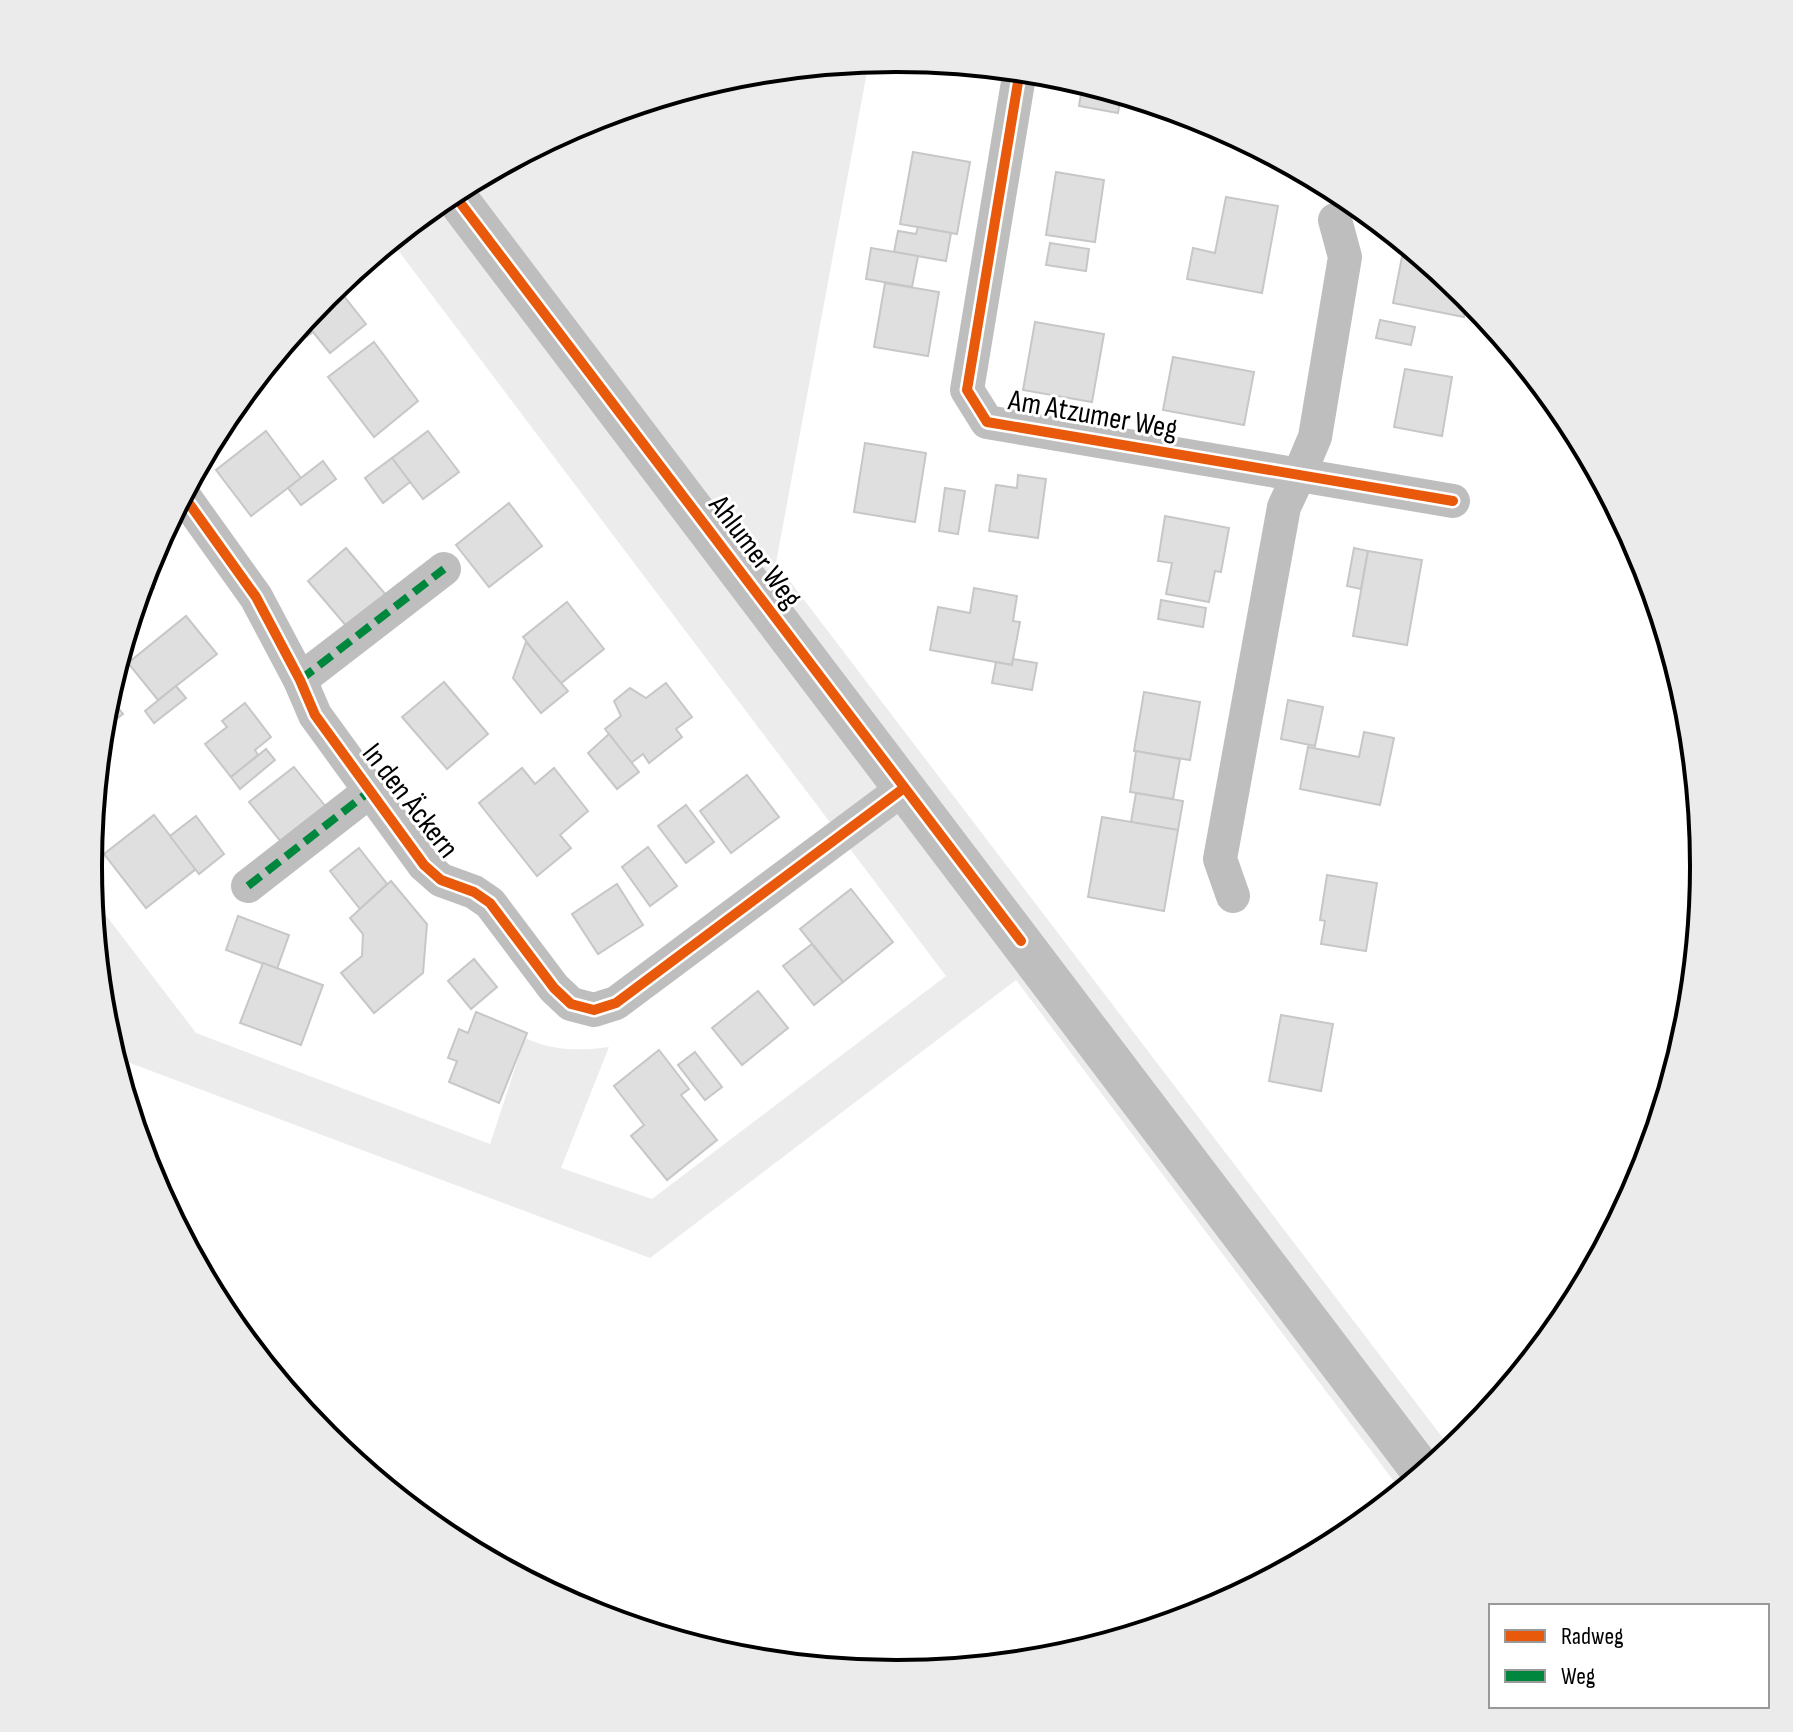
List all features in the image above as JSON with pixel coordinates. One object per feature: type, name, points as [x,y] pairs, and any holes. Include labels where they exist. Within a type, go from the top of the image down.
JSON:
[{"type":"street","name":"Am Atzumer Weg","points":[[1018,82],[967,390],[987,422],[1453,501]]},
{"type":"street","name":"Ahlumer Weg","points":[[460,203],[1417,1465]]},
{"type":"street","points":[[1233,896],[1220,859],[1284,507],[1315,437],[1345,257],[1335,220]]},
{"type":"street","name":"In den Äckern","points":[[190,504],[256,597],[315,715],[424,865],[441,880],[474,892],[490,903],[554,988],[571,1004],[594,1010],[616,1003],[904,788]]},
{"type":"street","points":[[300,680],[444,569]]},
{"type":"street","name":"In den Äckern","points":[[248,886],[370,791]]},
{"type":"shaded area","points":[[867,73],[776,563],[1444,1440],[1395,1483],[1016,980],[650,1258],[128,1062],[109,970],[104,912],[196,1033],[490,1144],[525,1038],[566,1049],[609,1047],[561,1168],[652,1199],[946,976],[397,249],[455,206],[500,178],[593,132],[641,114],[742,87]]},
{"type":"building","points":[[1081,94],[1119,104],[1118,113],[1079,106]]},
{"type":"building","points":[[913,152],[970,162],[957,234],[900,224]]},
{"type":"building","points":[[1056,172],[1104,180],[1095,242],[1046,235]]},
{"type":"building","points":[[1226,197],[1278,206],[1262,293],[1187,279],[1193,248],[1215,253]]},
{"type":"building","points":[[918,227],[951,233],[946,261],[894,252],[898,231],[916,234]]},
{"type":"building","points":[[1050,243],[1089,249],[1086,271],[1046,265]]},
{"type":"building","points":[[871,248],[918,256],[912,287],[866,279]]},
{"type":"building","points":[[1402,257],[1420,269],[1465,312],[1464,317],[1393,303]]},
{"type":"building","points":[[885,283],[939,292],[928,356],[874,347]]},
{"type":"building","points":[[344,296],[366,324],[330,353],[313,332],[305,338]]},
{"type":"building","points":[[1380,320],[1415,327],[1411,345],[1376,338]]},
{"type":"building","points":[[1035,322],[1104,334],[1092,402],[1023,390]]},
{"type":"building","points":[[374,342],[418,401],[374,437],[328,377]]},
{"type":"building","points":[[1173,357],[1254,372],[1244,425],[1163,410]]},
{"type":"building","points":[[1405,369],[1452,377],[1442,436],[1394,427]]},
{"type":"building","points":[[266,431],[301,478],[251,516],[216,470]]},
{"type":"building","points":[[428,431],[459,472],[423,499],[392,458]]},
{"type":"building","points":[[865,443],[926,453],[915,522],[854,512]]},
{"type":"building","points":[[392,458],[410,482],[383,503],[365,478]]},
{"type":"building","points":[[323,461],[336,479],[301,505],[288,488]]},
{"type":"building","points":[[1018,475],[1046,479],[1038,538],[989,531],[996,485],[1017,488]]},
{"type":"building","points":[[945,488],[965,491],[958,534],[939,531]]},
{"type":"building","points":[[509,503],[542,546],[489,587],[456,545]]},
{"type":"building","points":[[1165,516],[1229,528],[1221,572],[1215,571],[1209,602],[1166,594],[1172,563],[1158,561]]},
{"type":"building","points":[[346,548],[386,595],[348,628],[308,581]]},
{"type":"building","points":[[1354,548],[1368,551],[1361,589],[1347,586]]},
{"type":"building","points":[[1368,551],[1422,560],[1407,645],[1353,636]]},
{"type":"building","points":[[974,588],[1017,596],[1013,621],[1020,622],[1012,665],[930,650],[938,607],[970,613]]},
{"type":"building","points":[[1161,600],[1206,608],[1203,627],[1158,619]]},
{"type":"building","points":[[567,602],[604,649],[560,684],[523,637]]},
{"type":"building","points":[[186,616],[217,654],[158,700],[130,662]]},
{"type":"building","points":[[526,642],[568,691],[541,713],[513,678]]},
{"type":"building","points":[[1013,659],[1037,663],[1032,690],[992,683],[996,662],[1012,665]]},
{"type":"building","points":[[444,682],[488,734],[447,769],[402,717]]},
{"type":"building","points":[[666,683],[692,717],[676,729],[682,737],[649,763],[643,754],[631,763],[605,729],[621,716],[614,701],[630,688],[646,698]]},
{"type":"building","points":[[176,686],[186,698],[154,723],[145,711]]},
{"type":"building","points":[[1144,692],[1200,702],[1190,760],[1134,751]]},
{"type":"building","points":[[1288,700],[1323,707],[1315,746],[1281,739]]},
{"type":"building","points":[[245,703],[271,737],[255,750],[258,755],[231,777],[205,744],[227,727],[222,721]]},
{"type":"building","points":[[1364,732],[1394,738],[1380,805],[1300,789],[1308,747],[1359,757]]},
{"type":"building","points":[[609,734],[639,772],[617,789],[588,753]]},
{"type":"building","points":[[266,749],[275,760],[240,789],[231,777]]},
{"type":"building","points":[[1136,751],[1180,759],[1173,799],[1130,792]]},
{"type":"building","points":[[294,767],[330,812],[286,848],[249,802]]},
{"type":"building","points":[[522,768],[535,784],[554,768],[588,811],[560,835],[571,848],[537,876],[479,803]]},
{"type":"building","points":[[747,775],[779,817],[731,853],[700,811]]},
{"type":"building","points":[[1136,793],[1183,801],[1178,830],[1131,822]]},
{"type":"building","points":[[686,805],[714,842],[686,863],[658,826]]},
{"type":"building","points":[[154,815],[196,869],[146,908],[104,854]]},
{"type":"building","points":[[196,816],[224,854],[199,874],[170,836]]},
{"type":"building","points":[[1102,817],[1178,830],[1164,911],[1088,897]]},
{"type":"building","points":[[648,847],[677,886],[650,906],[622,867]]},
{"type":"building","points":[[359,848],[387,884],[360,909],[330,871]]},
{"type":"building","points":[[1327,875],[1377,883],[1366,951],[1321,944],[1325,921],[1320,920]]},
{"type":"building","points":[[391,881],[427,924],[423,973],[374,1013],[341,973],[362,956],[363,934],[350,918]]},
{"type":"building","points":[[617,884],[643,925],[598,954],[572,914]]},
{"type":"building","points":[[851,889],[893,942],[843,982],[800,929]]},
{"type":"building","points":[[238,916],[289,935],[277,969],[226,950]]},
{"type":"building","points":[[812,944],[843,982],[814,1005],[783,966]]},
{"type":"building","points":[[474,959],[497,987],[471,1009],[448,981]]},
{"type":"building","points":[[263,963],[323,985],[301,1045],[240,1023]]},
{"type":"building","points":[[758,991],[788,1028],[742,1065],[712,1028]]},
{"type":"building","points":[[476,1012],[527,1033],[499,1103],[449,1082],[457,1061],[448,1058],[459,1029],[468,1033]]},
{"type":"building","points":[[1281,1015],[1333,1024],[1321,1091],[1269,1081]]},
{"type":"building","points":[[659,1050],[689,1089],[681,1095],[717,1140],[667,1180],[631,1136],[644,1125],[614,1086]]},
{"type":"building","points":[[695,1052],[722,1087],[705,1100],[678,1065]]},
{"type":"marked path","points":[[300,680],[444,569]]},
{"type":"marked path","points":[[248,886],[370,791]]},
{"type":"cycle path","points":[[1018,82],[967,390],[987,422],[1453,501]]},
{"type":"cycle path","points":[[460,203],[1021,941]]},
{"type":"cycle path","points":[[190,504],[256,597],[315,715],[424,865],[441,880],[474,892],[490,903],[554,988],[571,1004],[594,1010],[616,1003],[904,788]]}]
